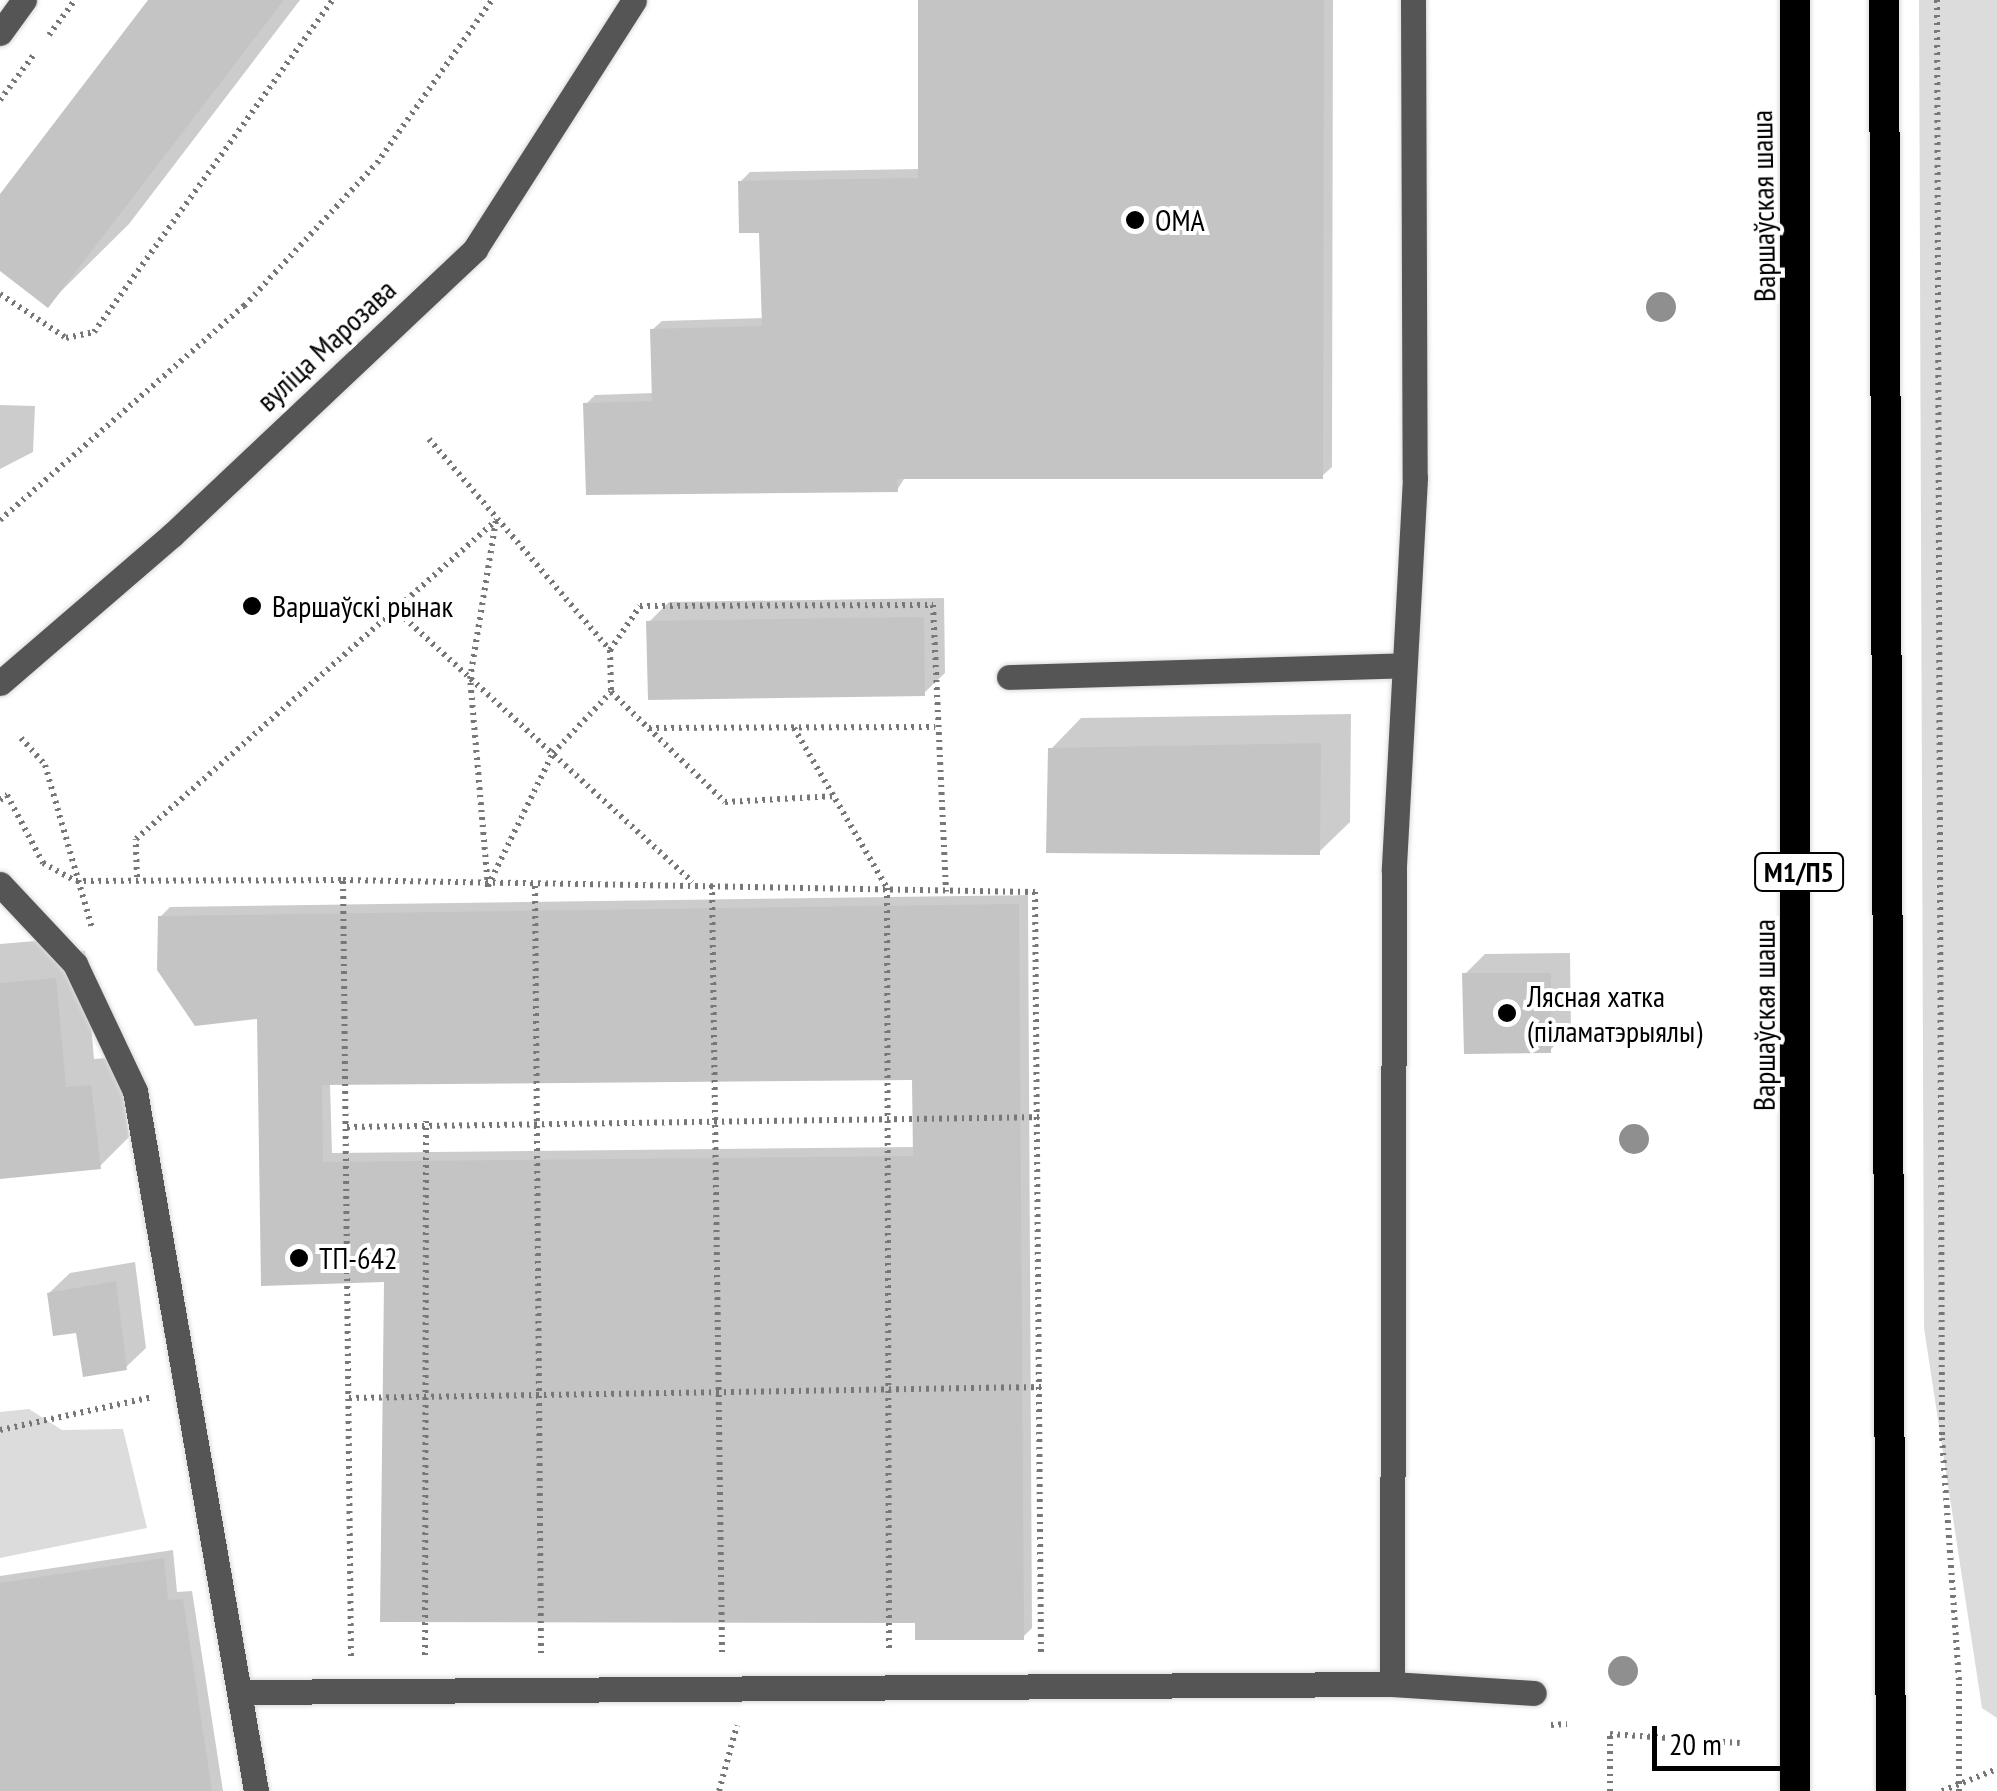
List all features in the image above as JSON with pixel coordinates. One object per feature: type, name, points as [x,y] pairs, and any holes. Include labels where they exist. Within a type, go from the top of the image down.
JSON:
[{"type":"highway","name":"Варшаўская шаша","points":[[1795,1791],[1796,0]]},
{"type":"highway","name":"М1/П5","points":[[1884,0],[1891,1791]]},
{"type":"street","points":[[0,33],[24,0]]},
{"type":"street","name":"вуліца Марозава","points":[[0,683],[172,535],[475,249],[634,0]]},
{"type":"street","points":[[1392,1684],[1402,664],[1414,478],[1413,0]]},
{"type":"street","points":[[1008,677],[1402,664]]},
{"type":"street","points":[[0,884],[75,964],[136,1090],[256,1791]]},
{"type":"street","points":[[241,1692],[424,1686],[1392,1684],[1534,1693]]},
{"type":"path","points":[[0,294],[66,338],[94,332],[333,0]]},
{"type":"path","points":[[0,520],[244,306],[377,163],[492,0]]},
{"type":"path","points":[[1938,0],[1942,1438],[1959,1682],[1959,1791]]},
{"type":"path","points":[[429,439],[610,650]]},
{"type":"path","points":[[138,877],[136,839],[399,613],[496,520]]},
{"type":"path","points":[[488,887],[470,679],[496,520]]},
{"type":"path","points":[[836,796],[725,802],[648,728],[612,692],[610,650],[640,606],[933,605],[935,726],[946,892]]},
{"type":"path","points":[[399,613],[694,883]]},
{"type":"path","points":[[488,887],[553,753],[612,692]]},
{"type":"path","points":[[648,728],[935,726]]},
{"type":"path","points":[[794,728],[887,888],[894,1384],[888,1686]]},
{"type":"path","points":[[21,738],[46,765]]},
{"type":"path","points":[[0,800],[8,796],[43,863],[76,881],[138,877],[488,887],[694,883],[1035,892],[1042,1117],[1041,1665],[1025,1686]]},
{"type":"path","points":[[344,880],[351,1687]]},
{"type":"path","points":[[712,884],[722,1688]]},
{"type":"path","points":[[535,886],[541,1688]]},
{"type":"path","points":[[347,1127],[426,1121],[1042,1117]]},
{"type":"path","points":[[424,1686],[430,1397],[426,1121]]},
{"type":"path","points":[[349,1398],[538,1397],[894,1384],[1042,1386]]},
{"type":"path","points":[[0,1430],[187,1390]]},
{"type":"path","points":[[719,1791],[738,1721]]},
{"type":"path","points":[[1610,1791],[1610,1734],[1740,1743]]},
{"type":"path","points":[[1942,1791],[1997,1769]]},
{"type":"shaded area","points":[[1919,0],[1997,0],[1997,1718],[1982,1708],[1924,1328]]},
{"type":"shaded area","points":[[29,1409],[62,1430],[123,1429],[147,1528],[0,1558],[0,1412]]},
{"type":"building","points":[[148,0],[284,0],[48,308],[0,271],[0,194]]},
{"type":"building","name":"ОМА","points":[[918,0],[1324,0],[1323,479],[897,479],[898,492],[586,495],[583,403],[652,401],[650,329],[762,326],[759,233],[739,233],[738,181],[918,178]]},
{"type":"building","points":[[924,617],[925,696],[648,700],[646,621]]},
{"type":"building","points":[[1321,743],[1320,855],[1046,853],[1048,748]]},
{"type":"building","points":[[1019,904],[1024,1640],[915,1640],[915,1623],[380,1622],[384,1282],[261,1286],[257,1019],[195,1026],[157,970],[158,916]],"holes":[[[912,1080],[913,1156],[323,1162],[322,1085]]]},
{"type":"building","name":"Лясная хатка (піламатэрыялы)","points":[[1462,973],[1551,973],[1551,1053],[1464,1054]]},
{"type":"building","points":[[56,978],[66,1087],[91,1085],[101,1169],[0,1179],[0,983]]},
{"type":"building","points":[[116,1281],[127,1370],[83,1377],[76,1333],[53,1336],[47,1293]]},
{"type":"building","points":[[164,1558],[168,1600],[183,1599],[212,1791],[0,1791],[0,1583]]},
{"type":"place","name":"ОМА","points":[[1135,220]]},
{"type":"place","name":"Варшаўскі рынак","points":[[252,606]]},
{"type":"place","name":"Лясная хатка (піламатэрыялы)","points":[[1507,1013]]},
{"type":"place","name":"ТП-642","points":[[299,1258]]}]
